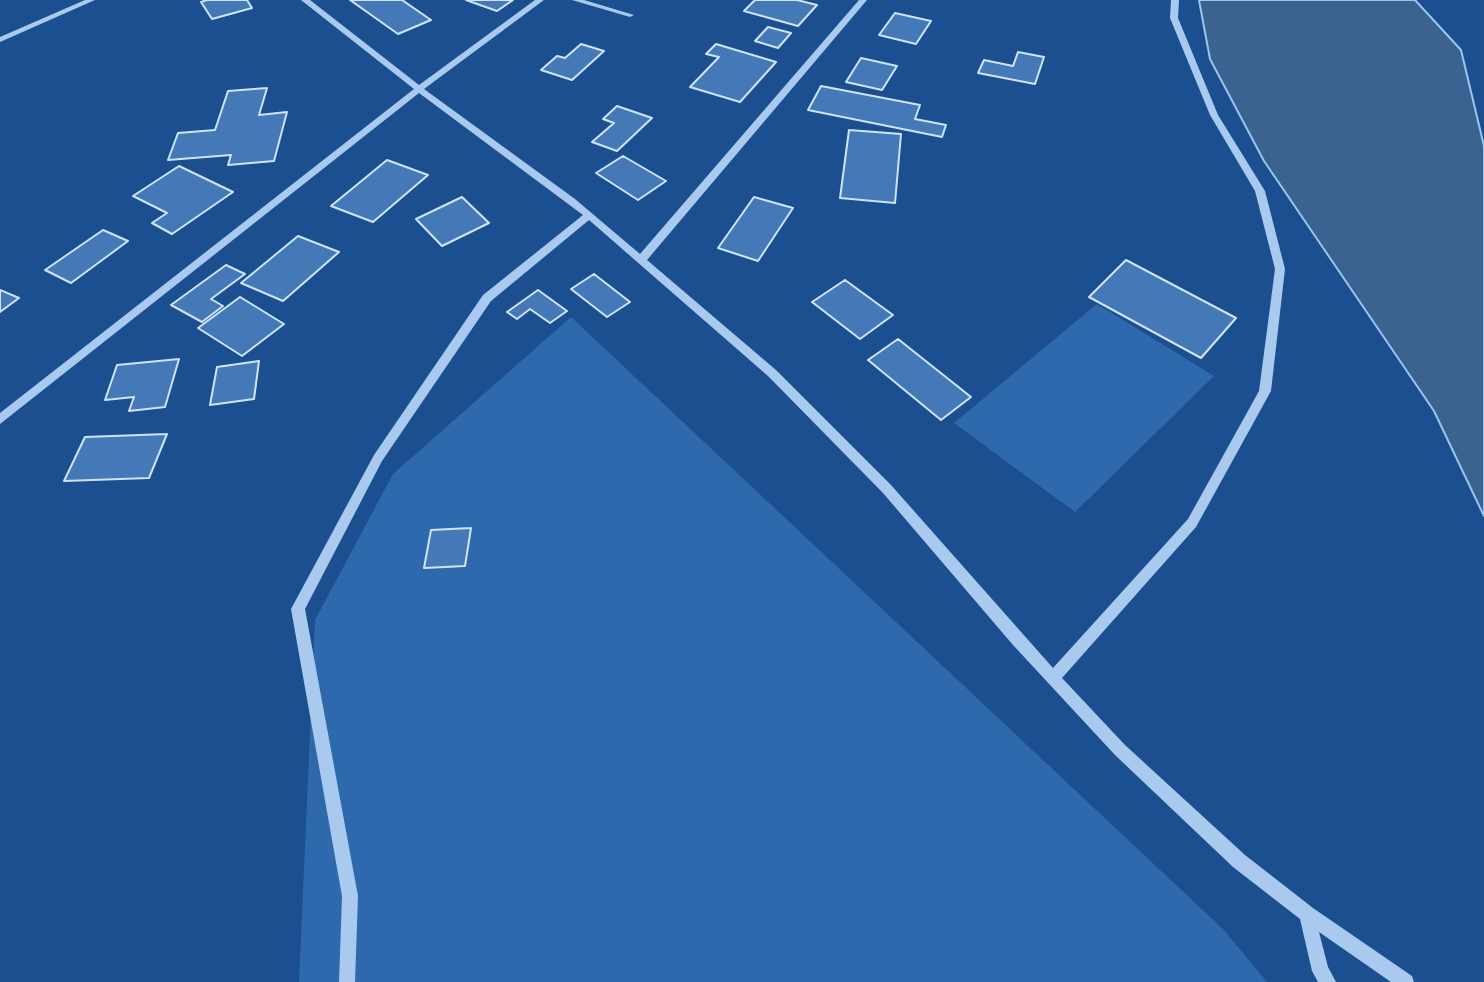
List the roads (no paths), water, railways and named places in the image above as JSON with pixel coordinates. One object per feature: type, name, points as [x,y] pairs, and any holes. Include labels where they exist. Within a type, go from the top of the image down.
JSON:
[{"type":"street","points":[[0,40],[91,0]]},
{"type":"street","points":[[305,0],[419,89],[589,215],[772,373],[887,489],[1120,750],[1230,852],[1307,914],[1406,982]]},
{"type":"street","points":[[0,419],[419,89],[540,0]]},
{"type":"street","points":[[576,0],[630,15]]},
{"type":"street","points":[[641,260],[863,0]]},
{"type":"street","points":[[1053,678],[1192,523],[1265,391],[1280,269],[1260,191],[1214,115],[1174,18],[1175,0]]},
{"type":"street","points":[[347,982],[350,896],[298,609],[378,458],[487,298],[589,215]]},
{"type":"street","points":[[1307,914],[1320,971],[1328,982]]}]
